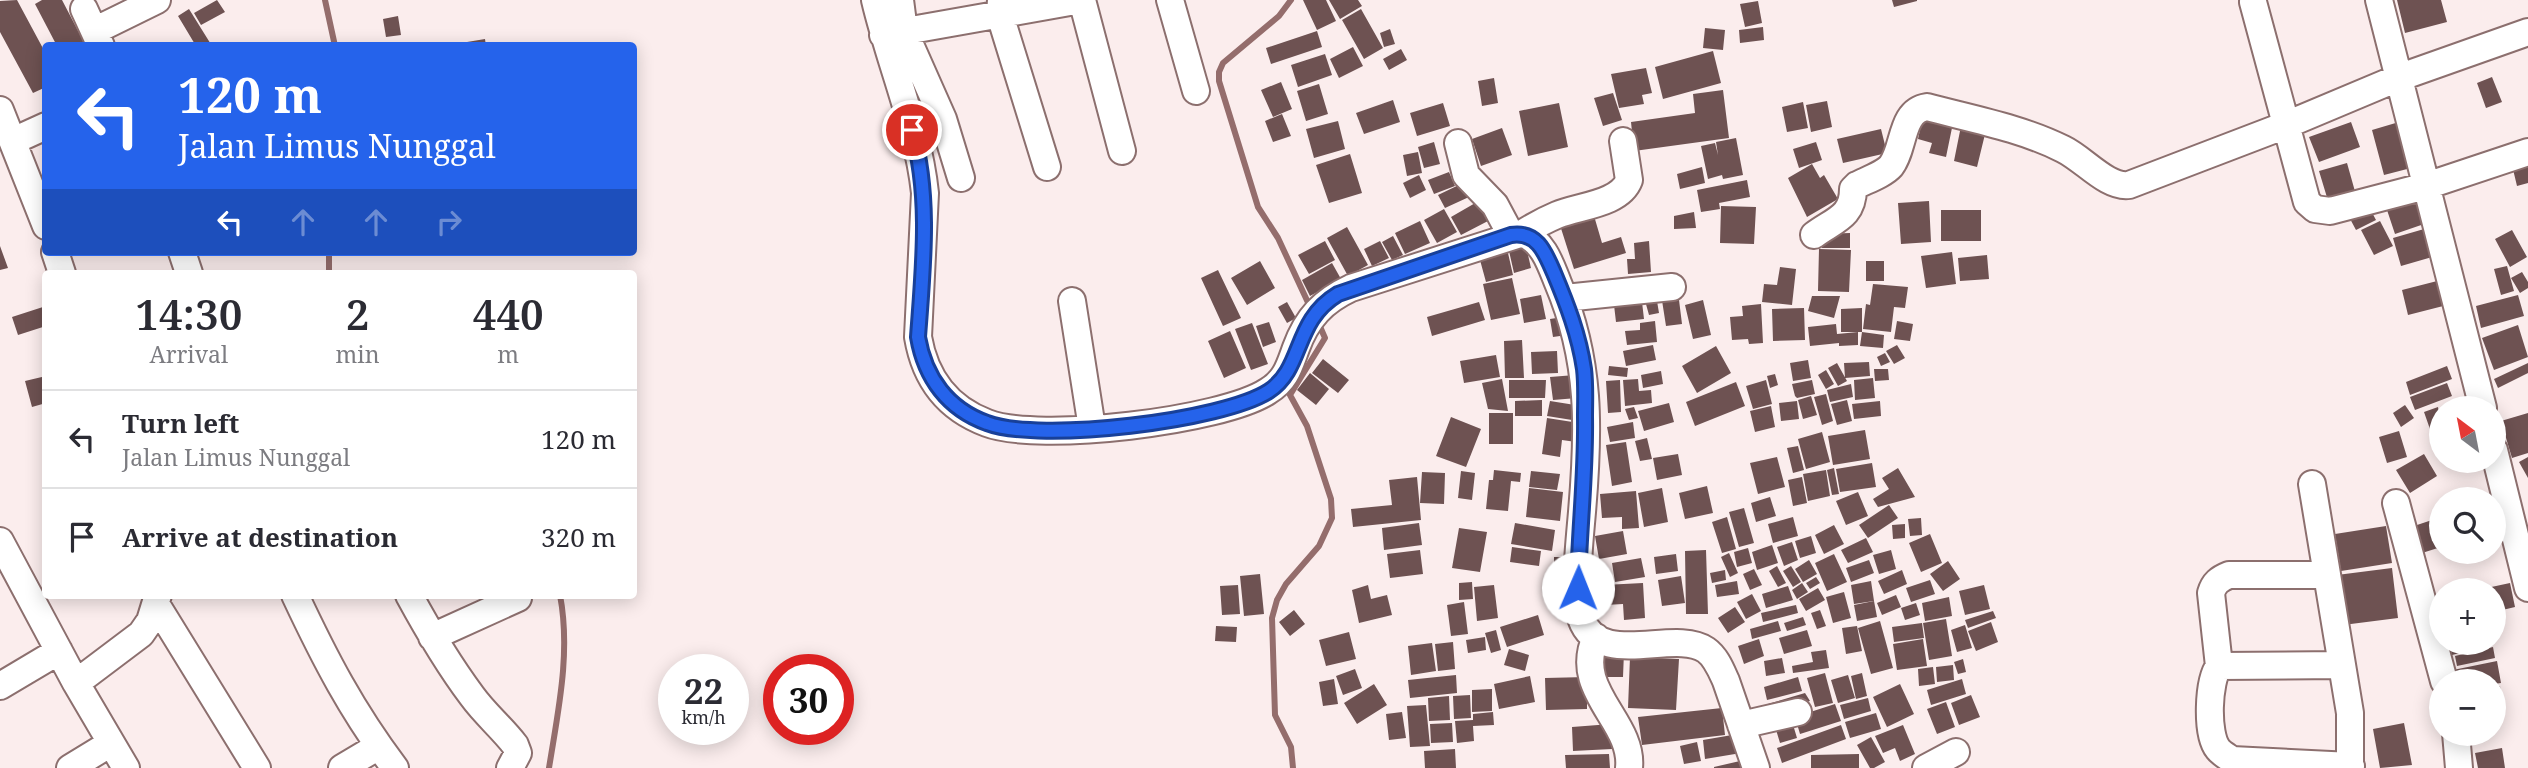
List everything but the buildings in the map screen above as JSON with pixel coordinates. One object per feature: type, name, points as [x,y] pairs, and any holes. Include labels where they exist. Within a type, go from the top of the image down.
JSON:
[{"type":"street","points":[[94,28],[157,0]]},
{"type":"street","points":[[875,0],[943,119],[961,178]]},
{"type":"street","points":[[900,0],[893,33],[925,193],[918,337],[922,358],[930,377],[950,400],[986,423],[1012,430],[1091,428],[1186,418],[1251,401],[1281,382],[1288,372],[1307,325],[1327,300],[1352,288],[1517,234],[1556,215],[1605,200],[1622,190],[1629,180],[1623,141]]},
{"type":"street","points":[[893,33],[1000,8],[1081,0],[1122,152]]},
{"type":"street","points":[[1170,0],[1196,91]]},
{"type":"street","points":[[2379,0],[2480,396]]},
{"type":"street","points":[[2253,2],[2307,202],[2315,209],[2330,211],[2426,186],[2528,152]]},
{"type":"street","points":[[1000,8],[1047,167]]},
{"type":"street","points":[[1814,235],[1847,211],[1852,205],[1853,189],[1857,185],[1891,166],[1910,117],[1922,107],[2020,132],[2082,160],[2106,180],[2129,186],[2398,78],[2528,32]]},
{"type":"street","points":[[0,110],[42,216]]},
{"type":"street","points":[[13,141],[42,128]]},
{"type":"street","points":[[1458,142],[1466,175],[1495,205],[1517,234],[1531,237],[1542,249],[1565,298],[1577,335],[1584,372],[1586,470],[1578,606],[1585,626],[1596,638],[1614,644],[1688,644],[1706,650],[1720,667],[1756,768]]},
{"type":"street","points":[[1565,298],[1672,287]]},
{"type":"street","points":[[1072,301],[1091,428]]},
{"type":"street","points":[[2500,473],[2528,588]]},
{"type":"street","points":[[2312,484],[2328,575],[2350,713],[2351,767],[2232,760],[2218,750],[2211,732],[2213,678],[2219,666],[2211,593],[2213,585],[2220,578],[2229,575],[2328,575]]},
{"type":"street","points":[[2396,503],[2441,669]]},
{"type":"street","points":[[0,541],[76,683],[126,768]]},
{"type":"street","points":[[297,599],[325,660],[395,768]]},
{"type":"street","points":[[411,599],[432,637],[473,698],[510,739],[514,760]]},
{"type":"street","points":[[432,637],[514,599]]},
{"type":"street","points":[[76,683],[141,634],[150,621],[157,600]]},
{"type":"street","points":[[157,600],[257,768]]},
{"type":"street","points":[[1596,638],[1591,650],[1590,671],[1596,691],[1628,750],[1629,768]]},
{"type":"street","points":[[0,686],[59,651]]},
{"type":"street","points":[[2219,666],[2342,665]]},
{"type":"street","points":[[1741,725],[1798,712]]},
{"type":"street","points":[[70,768],[111,743]]},
{"type":"street","points":[[342,768],[379,746]]},
{"type":"street","points":[[2457,746],[2459,768]]},
{"type":"street","points":[[1926,768],[1956,752]]},
{"type":"waterway","points":[[325,0],[334,42]]},
{"type":"waterway","points":[[1291,0],[1279,16],[1223,63],[1219,81],[1258,207],[1278,238],[1311,309]]},
{"type":"waterway","points":[[329,256],[329,270]]},
{"type":"waterway","points":[[1293,768],[1291,747],[1275,715],[1272,618],[1277,600],[1286,584],[1319,546],[1332,518],[1331,499],[1307,426],[1290,395],[1325,338],[1318,322]]},
{"type":"waterway","points":[[549,768],[564,660],[561,599]]},
{"type":"route","points":[[912,130],[919,153],[925,193],[918,337],[922,358],[930,377],[950,400],[986,423],[1012,430],[1091,428],[1186,418],[1251,401],[1281,382],[1288,372],[1307,325],[1327,300],[1352,288],[1511,235],[1523,233],[1531,237],[1549,259],[1565,298],[1577,335],[1584,372],[1586,470],[1578,588]]}]
